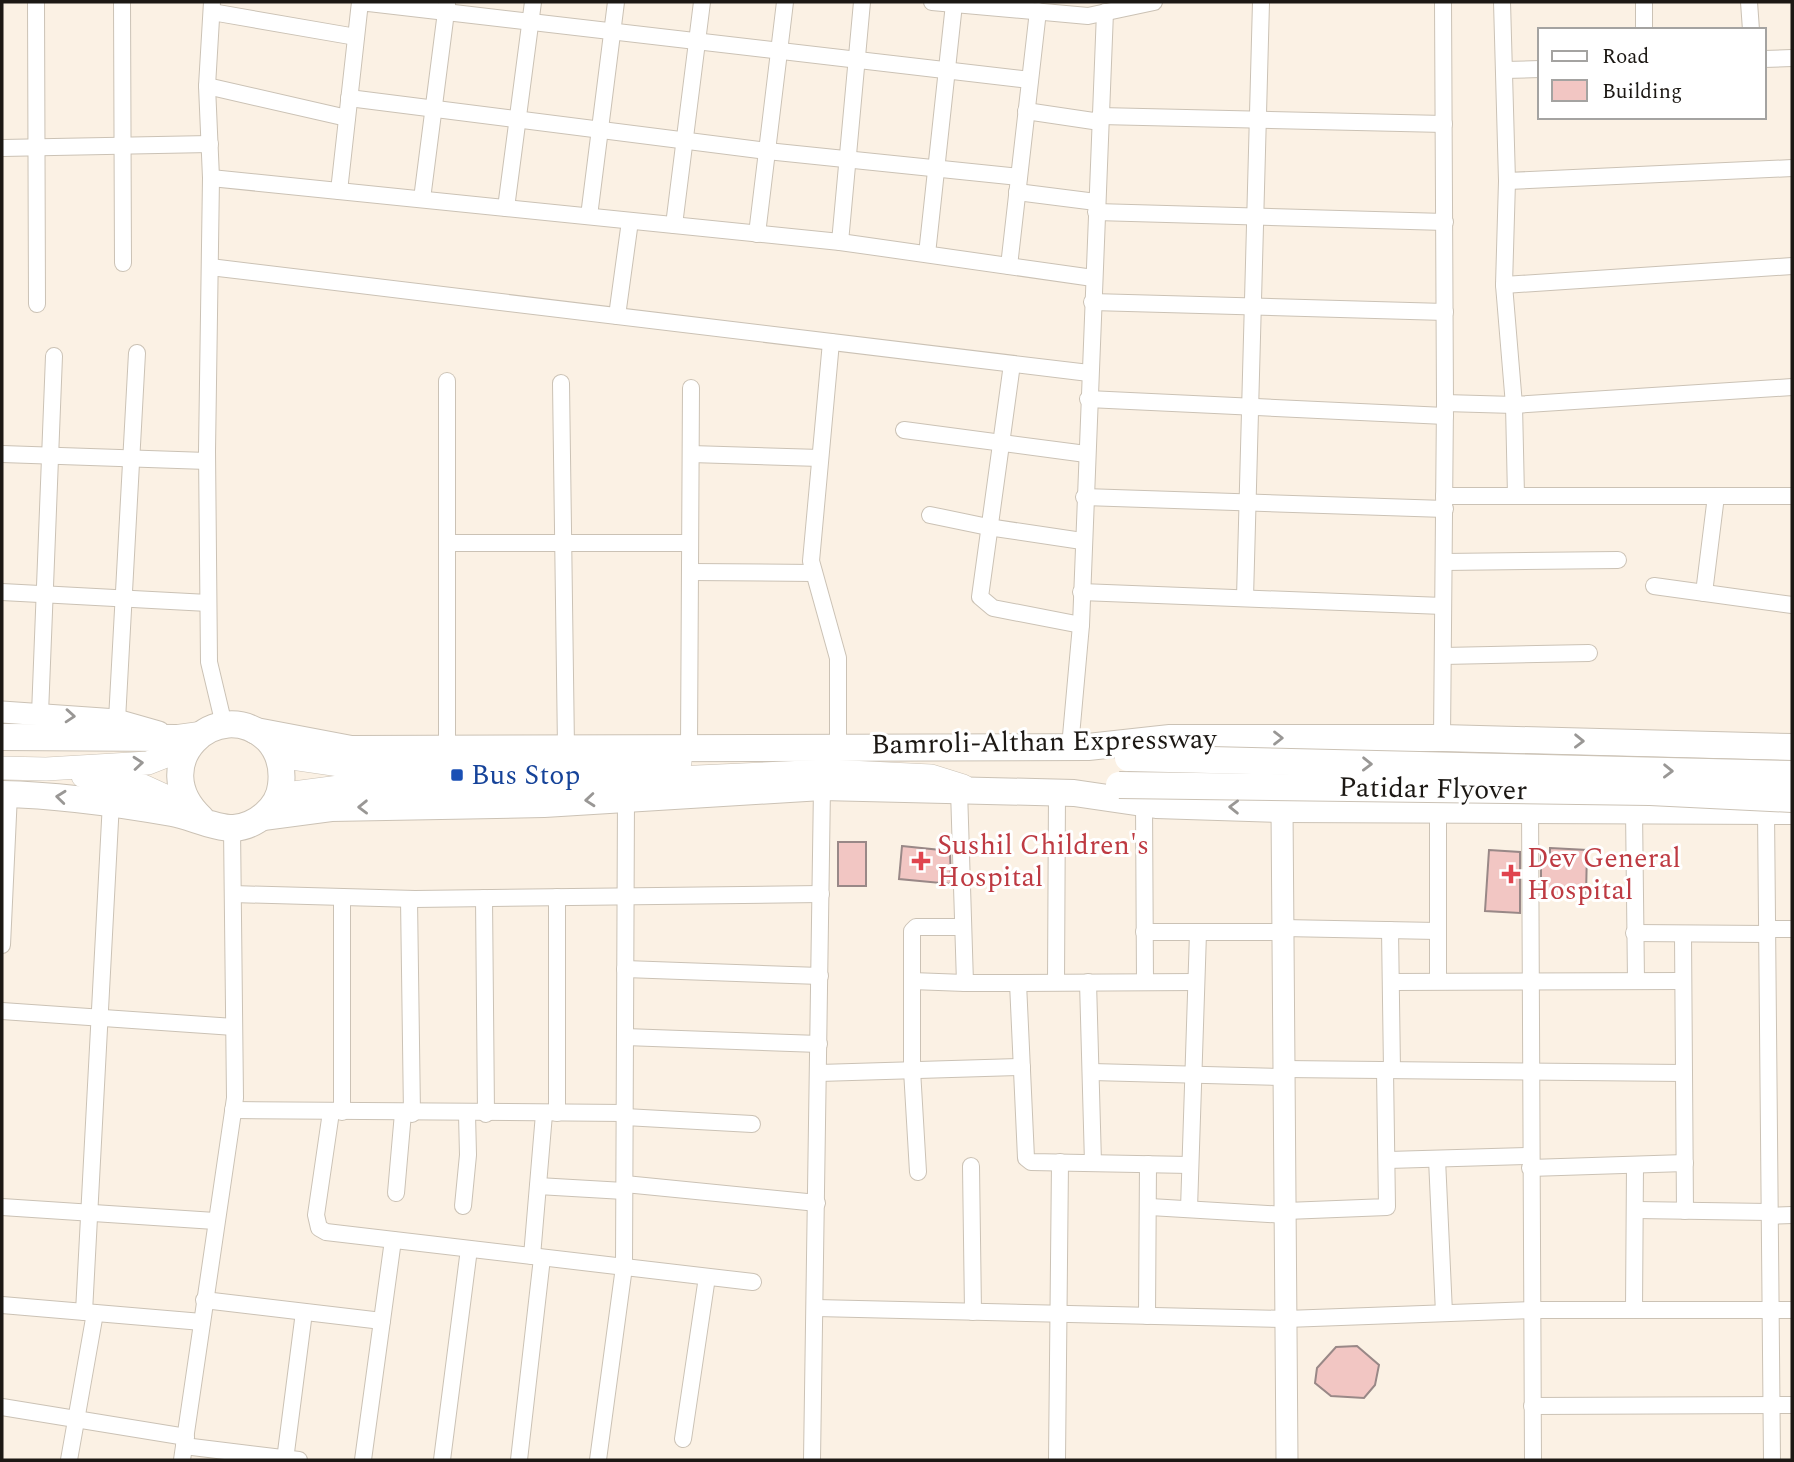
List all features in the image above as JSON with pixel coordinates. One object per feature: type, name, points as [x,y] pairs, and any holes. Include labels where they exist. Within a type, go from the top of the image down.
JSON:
[{"type":"main road","points":[[2,737],[197,736],[240,726],[256,731],[269,742],[278,756],[282,772],[271,806]]},
{"type":"main road","name":"Bamroli-Althan Expressway","points":[[256,731],[351,749],[1079,747],[1170,738],[1442,738],[1792,747]]},
{"type":"main road","points":[[2,768],[46,769],[148,763],[197,736]]},
{"type":"main road","points":[[195,813],[182,793],[179,777],[181,761],[197,736]]},
{"type":"main road","points":[[278,756],[347,766],[939,759],[975,746]]},
{"type":"main road","name":"Patidar Flyover","points":[[1079,747],[1128,758],[1792,774]]},
{"type":"main road","points":[[46,769],[143,786],[216,826],[232,828],[248,825],[271,806],[347,786],[498,786],[828,771],[931,776],[968,790]]},
{"type":"main road","name":"Patidar Flyover","points":[[1065,792],[1119,785],[1658,792],[1792,799]]},
{"type":"main road","points":[[271,806],[331,808],[544,804],[822,787],[1065,792]]},
{"type":"main road","name":"Bamroli-Althan Expressway","points":[[1065,792],[1144,803],[1282,808],[1779,811]]},
{"type":"main road","points":[[5,794],[111,802],[195,813]]},
{"type":"street","points":[[36,2],[39,147],[37,304]]},
{"type":"street","points":[[122,2],[123,263]]},
{"type":"street","points":[[339,191],[360,2],[447,7],[531,21],[697,42],[1030,80]]},
{"type":"street","points":[[506,208],[533,2]]},
{"type":"street","points":[[589,216],[616,2]]},
{"type":"street","points":[[674,225],[702,2]]},
{"type":"street","points":[[757,234],[785,2]]},
{"type":"street","points":[[841,242],[862,2]]},
{"type":"street","points":[[932,2],[992,4],[1038,11],[1072,8],[1088,16],[1154,2]]},
{"type":"street","points":[[1245,598],[1261,2]]},
{"type":"street","points":[[1442,738],[1445,503],[1443,2]]},
{"type":"street","points":[[1502,2],[1507,181],[1504,285],[1514,405],[1516,496]]},
{"type":"street","points":[[1644,2],[1644,28]]},
{"type":"street","points":[[1749,2],[1751,28]]},
{"type":"street","points":[[927,254],[954,4]]},
{"type":"street","points":[[2,712],[117,720],[197,736],[209,662],[211,177],[207,86],[212,7],[356,37]]},
{"type":"street","points":[[422,199],[447,7]]},
{"type":"street","points":[[1009,266],[1038,11]]},
{"type":"street","points":[[1079,747],[1082,541],[1105,12]]},
{"type":"street","points":[[1766,59],[1792,58]]},
{"type":"street","points":[[1504,70],[1538,69]]},
{"type":"street","points":[[207,86],[347,118]]},
{"type":"street","points":[[349,98],[767,151],[936,168],[1018,185],[1096,207],[1257,217],[1445,222]]},
{"type":"street","points":[[1026,111],[1100,119],[1444,124]]},
{"type":"street","points":[[2,148],[210,144]]},
{"type":"street","points":[[1507,181],[1792,168]]},
{"type":"street","points":[[211,177],[841,242],[1093,278]]},
{"type":"street","points":[[617,316],[630,221]]},
{"type":"street","points":[[1504,285],[1792,266]]},
{"type":"street","points":[[210,267],[1089,373]]},
{"type":"street","points":[[1092,302],[1445,312]]},
{"type":"street","points":[[831,342],[812,547],[814,573],[838,657],[838,747]]},
{"type":"street","points":[[117,720],[137,353]]},
{"type":"street","points":[[40,714],[54,356]]},
{"type":"street","points":[[1012,364],[979,588],[986,604],[993,608],[1081,625]]},
{"type":"street","points":[[447,381],[447,748]]},
{"type":"street","points":[[561,383],[566,748]]},
{"type":"street","points":[[1088,399],[1249,407],[1445,410],[1792,387]]},
{"type":"street","points":[[689,747],[691,388]]},
{"type":"street","points":[[904,430],[1086,454]]},
{"type":"street","points":[[2,454],[208,461]]},
{"type":"street","points":[[691,454],[820,458]]},
{"type":"street","points":[[1084,497],[1247,502],[1445,503],[1516,496],[1792,496]]},
{"type":"street","points":[[1704,593],[1716,496]]},
{"type":"street","points":[[930,515],[1082,541]]},
{"type":"street","points":[[447,543],[690,543]]},
{"type":"street","points":[[1444,562],[1618,560]]},
{"type":"street","points":[[690,572],[814,573]]},
{"type":"street","points":[[1654,586],[1792,605]]},
{"type":"street","points":[[2,592],[208,603]]},
{"type":"street","points":[[1081,592],[1443,606]]},
{"type":"street","points":[[1443,656],[1589,653]]},
{"type":"street","points":[[1532,740],[1529,809],[1533,1460]]},
{"type":"street","points":[[812,1460],[822,787]]},
{"type":"street","points":[[965,983],[968,790]]},
{"type":"street","points":[[1056,982],[1065,792]]},
{"type":"street","points":[[2,945],[5,794]]},
{"type":"street","points":[[598,1460],[624,1267],[626,797]]},
{"type":"street","points":[[69,1460],[90,1312],[89,1212],[111,802]]},
{"type":"street","points":[[1144,803],[1146,982]]},
{"type":"street","points":[[1282,808],[1287,1460]]},
{"type":"street","points":[[1438,809],[1438,981]]},
{"type":"street","points":[[1634,810],[1636,981]]},
{"type":"street","points":[[1772,1460],[1767,931],[1779,811]]},
{"type":"street","points":[[184,1448],[233,1110],[232,828]]},
{"type":"street","points":[[233,894],[409,899],[821,894]]},
{"type":"street","points":[[342,897],[336,1112],[316,1222],[326,1232],[753,1282]]},
{"type":"street","points":[[519,1460],[537,1257],[538,1186],[551,1113],[557,897]]},
{"type":"street","points":[[484,898],[486,1114]]},
{"type":"street","points":[[396,1193],[408,1114],[409,899]]},
{"type":"street","points":[[918,1172],[912,1070],[912,931],[916,927],[964,926]]},
{"type":"street","points":[[1634,933],[1683,935],[1792,929]]},
{"type":"street","points":[[1150,1207],[1286,1213],[1384,1209],[1389,1203],[1390,930]]},
{"type":"street","points":[[1144,932],[1437,930]]},
{"type":"street","points":[[1189,1209],[1198,933]]},
{"type":"street","points":[[1683,935],[1685,1211]]},
{"type":"street","points":[[625,969],[820,975]]},
{"type":"street","points":[[912,981],[1196,982]]},
{"type":"street","points":[[1391,982],[1683,981]]},
{"type":"street","points":[[1088,982],[1093,1163]]},
{"type":"street","points":[[1018,983],[1026,1158],[1031,1162],[1191,1165]]},
{"type":"street","points":[[2,1011],[101,1020],[234,1027]]},
{"type":"street","points":[[625,1037],[819,1044]]},
{"type":"street","points":[[819,1073],[1022,1067]]},
{"type":"street","points":[[1092,1072],[1194,1075],[1388,1070],[1684,1073]]},
{"type":"street","points":[[233,1110],[625,1115],[752,1125]]},
{"type":"street","points":[[463,1206],[468,1155],[467,1114]]},
{"type":"street","points":[[1437,1159],[1444,1313]]},
{"type":"street","points":[[1388,1160],[1635,1165],[1685,1163]]},
{"type":"street","points":[[1056,1460],[1059,1162]]},
{"type":"street","points":[[1147,1316],[1150,1207],[1148,1164]]},
{"type":"street","points":[[1634,1310],[1637,1210],[1635,1165]]},
{"type":"street","points":[[971,1166],[973,1312]]},
{"type":"street","points":[[538,1186],[624,1187],[817,1203]]},
{"type":"street","points":[[2,1207],[215,1221]]},
{"type":"street","points":[[1637,1210],[1792,1215]]},
{"type":"street","points":[[363,1460],[393,1240]]},
{"type":"street","points":[[442,1460],[469,1249]]},
{"type":"street","points":[[684,1438],[706,1277]]},
{"type":"street","points":[[204,1300],[382,1321]]},
{"type":"street","points":[[2,1305],[202,1322]]},
{"type":"street","points":[[816,1308],[1286,1319],[1530,1310],[1792,1310]]},
{"type":"street","points":[[2,1407],[77,1418],[184,1448],[289,1460],[304,1312]]},
{"type":"street","points":[[1532,1406],[1792,1405]]},
{"type":"building","points":[[838,842],[866,842],[866,886],[838,886]]},
{"type":"building","points":[[902,846],[950,851],[951,884],[899,879]]},
{"type":"building","points":[[1550,848],[1587,850],[1586,896],[1541,895],[1541,853],[1550,854]]},
{"type":"building","points":[[1489,850],[1520,852],[1520,913],[1485,911]]},
{"type":"building","points":[[1357,1346],[1379,1365],[1375,1385],[1364,1398],[1331,1396],[1315,1383],[1317,1368],[1336,1347]]},
{"type":"place","name":"Bus Stop","points":[[457,775]]},
{"type":"place","name":"Sushil Children's Hospital","points":[[921,861]]},
{"type":"place","name":"Dev General Hospital","points":[[1511,874]]}]
